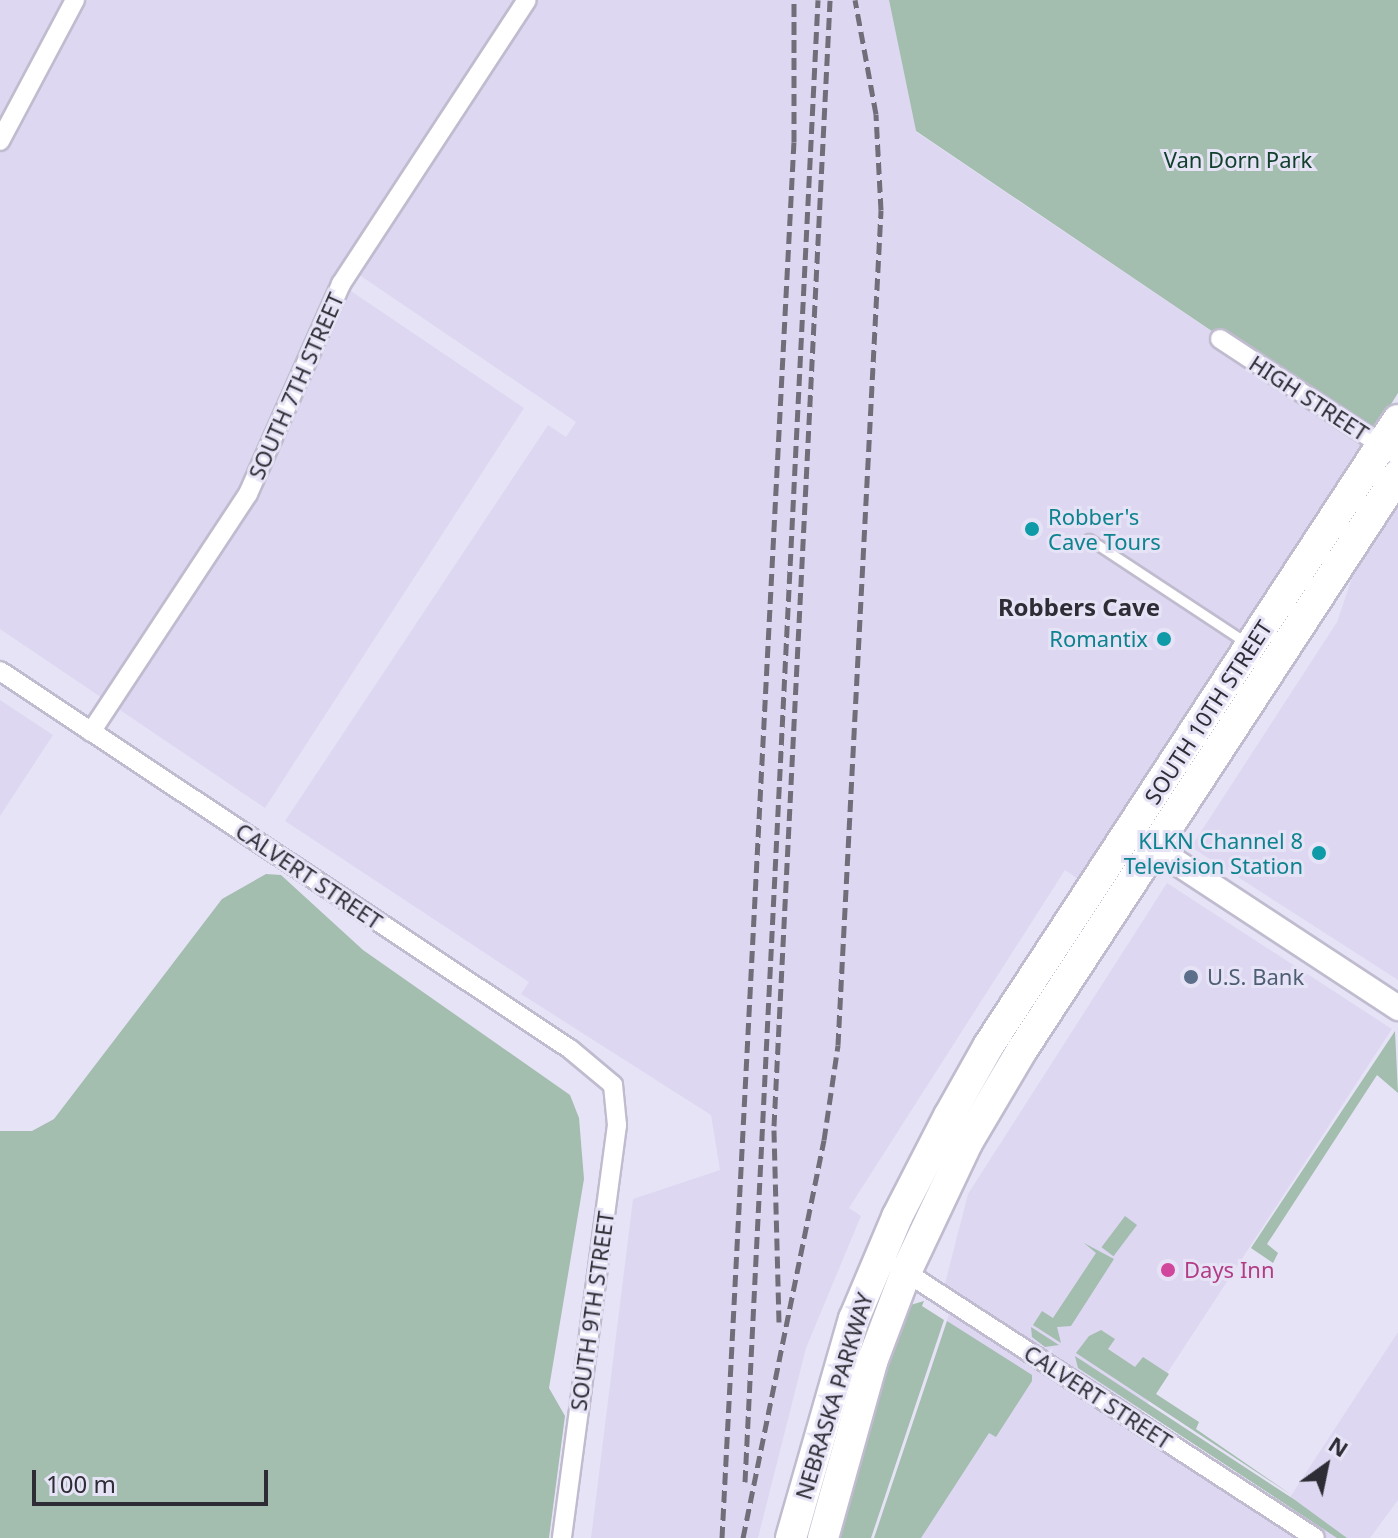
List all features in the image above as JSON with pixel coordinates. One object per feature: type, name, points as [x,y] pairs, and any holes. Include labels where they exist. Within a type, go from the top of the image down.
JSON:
[{"type":"main road","name":"SOUTH 10TH STREET","points":[[906,1272],[986,1109],[1251,646],[1393,440]]},
{"type":"main road","name":"SOUTH 10TH STREET","points":[[880,1255],[989,1045],[1141,840],[1398,475]]},
{"type":"main road","name":"NEBRASKA PARKWAY","points":[[791,1538],[829,1398],[880,1255]]},
{"type":"main road","name":"NEBRASKA PARKWAY","points":[[823,1538],[872,1362],[906,1272]]},
{"type":"street","points":[[0,141],[75,0]]},
{"type":"street","name":"SOUTH 7TH STREET","points":[[91,732],[248,494],[341,284],[527,0]]},
{"type":"street","name":"HIGH STREET","points":[[1220,339],[1393,440]]},
{"type":"street","name":"CALVERT STREET","points":[[0,671],[593,1064],[613,1085]]},
{"type":"street","points":[[1141,840],[1398,1008]]},
{"type":"street","name":"SOUTH 9TH STREET","points":[[562,1538],[617,1125],[613,1085]]},
{"type":"street","name":"CALVERT STREET","points":[[880,1255],[1315,1538]]},
{"type":"lane","points":[[1089,539],[1251,646]]},
{"type":"shaded area","points":[[0,0],[889,0],[916,132],[1370,438],[1082,882],[1065,870],[849,1208],[861,1216],[806,1348],[758,1538],[591,1538],[633,1199],[720,1170],[711,1115],[521,994],[529,982],[285,821],[548,425],[566,437],[576,422],[352,270],[342,285],[524,408],[265,808],[0,629]]},
{"type":"shaded area","points":[[1398,505],[1398,980],[1191,847],[1337,622],[1353,575]]},
{"type":"shaded area","points":[[0,700],[53,735],[0,816]]},
{"type":"shaded area","points":[[1167,883],[1392,1029],[1136,1421],[1279,1514],[1398,1332],[1398,1500],[1370,1538],[877,1538],[951,1308],[942,1295],[968,1194]]},
{"type":"green space","name":"Van Dorn Park","points":[[889,0],[1398,0],[1398,393],[1370,438],[916,131]]},
{"type":"green space","points":[[266,874],[281,875],[363,950],[570,1095],[579,1118],[584,1179],[549,1388],[565,1416],[549,1538],[0,1538],[0,1131],[32,1131],[54,1119],[222,899]]},
{"type":"green space","points":[[1395,1031],[1398,1093],[1377,1075],[1267,1244],[1278,1253],[1273,1263],[1251,1248]]},
{"type":"green space","points":[[1125,1216],[1137,1225],[1114,1256],[1102,1247]]},
{"type":"green space","points":[[1084,1243],[1114,1259],[1071,1326],[1057,1327],[1061,1343],[1033,1325],[1042,1311],[1053,1318],[1096,1253]]},
{"type":"green space","points":[[924,1301],[922,1306],[944,1320],[871,1538],[834,1538],[851,1467],[907,1306]]},
{"type":"green space","points":[[947,1321],[1032,1375],[1032,1381],[996,1437],[989,1433],[921,1538],[874,1538]]},
{"type":"green space","points":[[1031,1327],[1059,1345],[1045,1347],[1032,1337]]},
{"type":"green space","points":[[1101,1330],[1115,1339],[1108,1349],[1135,1367],[1143,1357],[1169,1374],[1156,1394],[1199,1422],[1196,1429],[1293,1496],[1076,1353],[1089,1336]]},
{"type":"green space","points":[[1075,1356],[1295,1500],[1347,1538],[1337,1538],[1078,1368]]},
{"type":"railway","points":[[722,1538],[794,142],[794,0]]},
{"type":"railway","points":[[745,1482],[818,0]]},
{"type":"railway","points":[[779,1322],[774,1126],[830,0]]},
{"type":"railway","points":[[743,1538],[824,1140],[838,1045],[881,210],[876,114],[855,0]]},
{"type":"place","name":"Robber's Cave Tours","points":[[1032,529]]},
{"type":"place","name":"Romantix","points":[[1164,639]]},
{"type":"place","name":"KLKN Channel 8 Television Station","points":[[1319,853]]},
{"type":"place","name":"U.S. Bank","points":[[1191,977]]},
{"type":"place","name":"Days Inn","points":[[1168,1270]]},
{"type":"district","name":"Robbers Cave","points":[[1079,607]]}]
